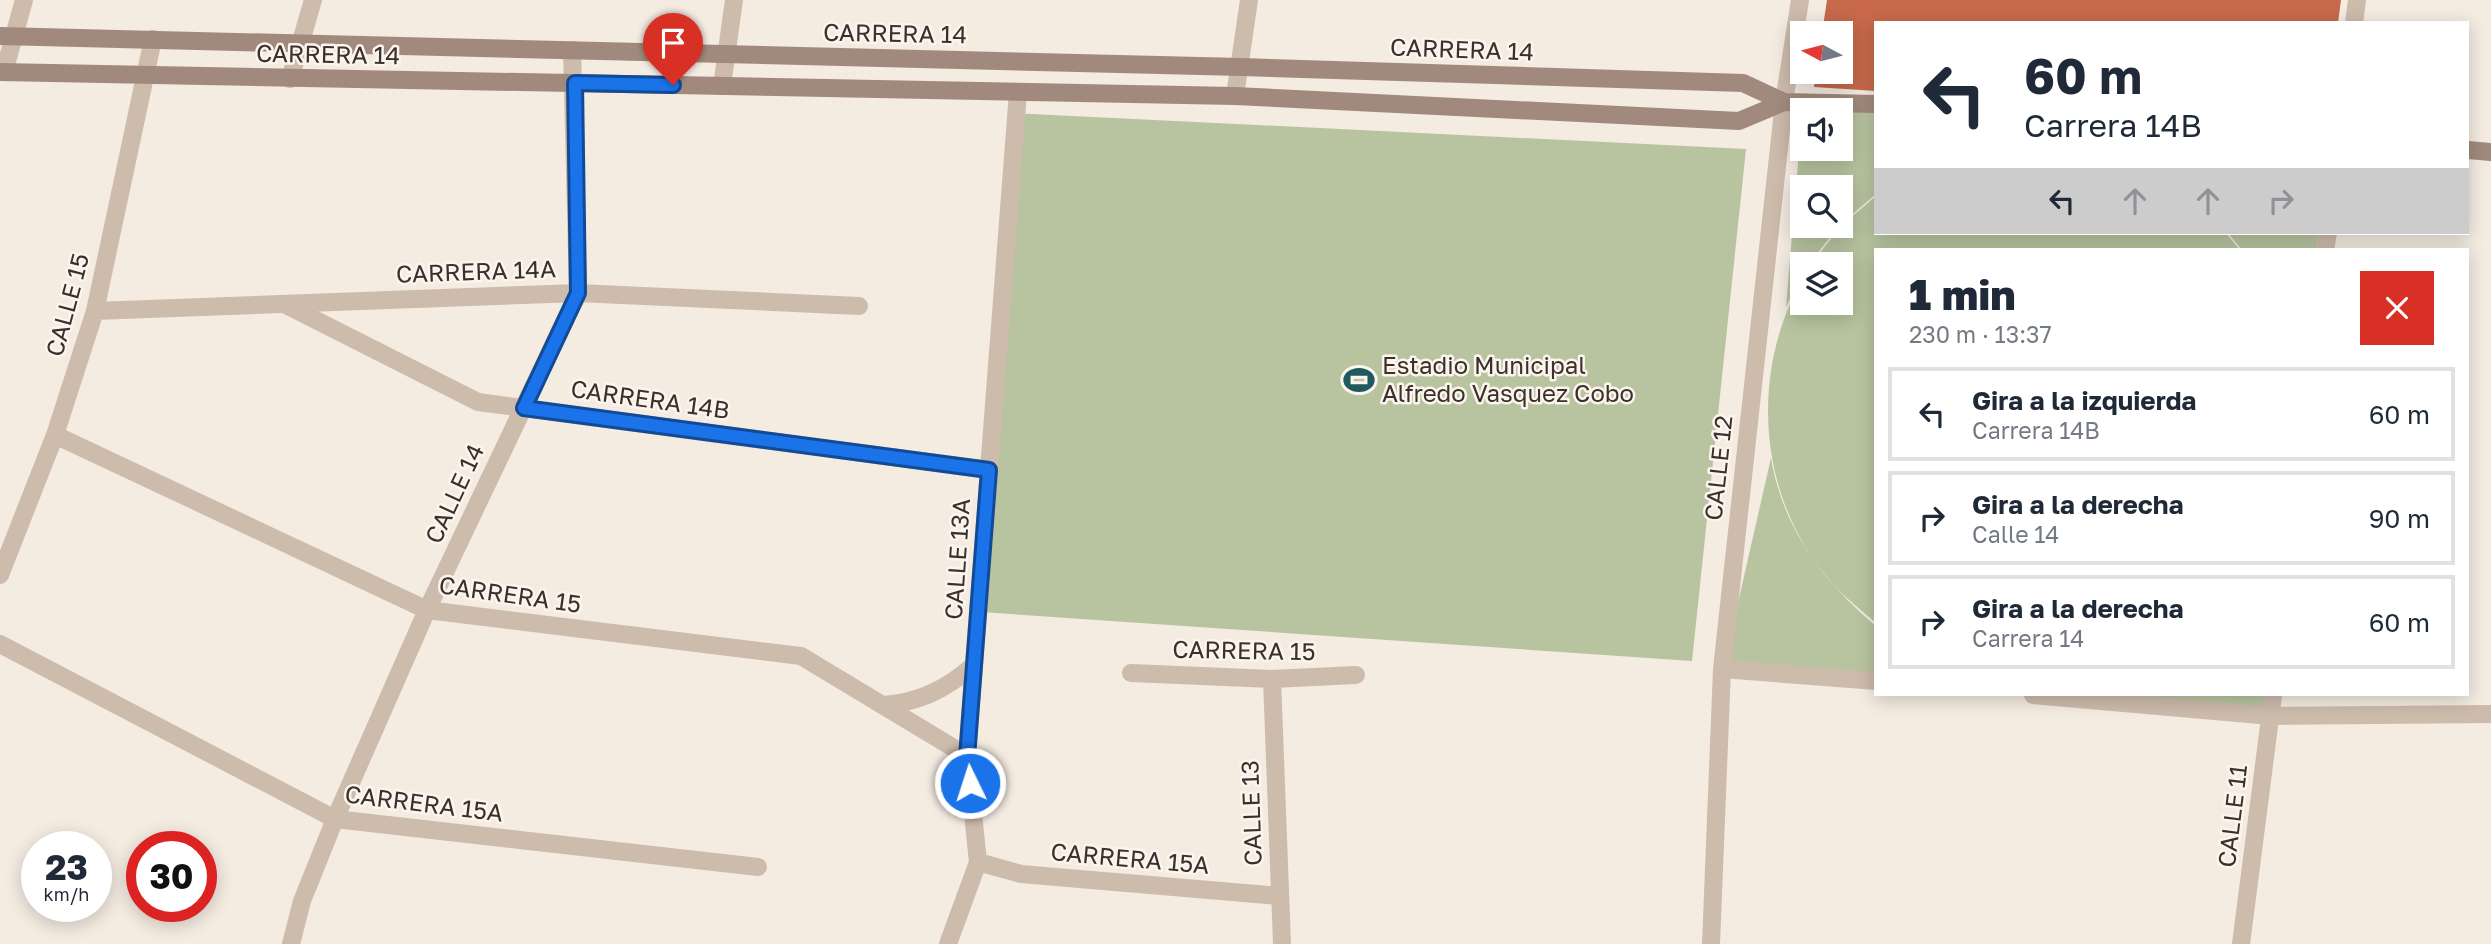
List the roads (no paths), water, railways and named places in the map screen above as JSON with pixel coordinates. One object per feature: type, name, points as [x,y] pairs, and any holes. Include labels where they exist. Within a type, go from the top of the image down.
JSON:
[{"type":"street","points":[[2,72],[6,37],[24,0]]},
{"type":"street","points":[[290,79],[313,0]]},
{"type":"street","points":[[722,86],[729,54],[734,0]]},
{"type":"street","points":[[1236,96],[1249,0]]},
{"type":"street","name":"CALLE 12","points":[[1711,944],[1722,669],[1784,102],[1800,0]]},
{"type":"street","points":[[2354,21],[2357,0]]},
{"type":"street","name":"CARRERA 14","points":[[6,37],[299,42],[1743,83],[1784,102],[1874,104]]},
{"type":"street","name":"CALLE 15","points":[[0,575],[55,435],[95,311],[153,39]]},
{"type":"street","name":"CALLE 14","points":[[291,944],[302,901],[335,819],[427,610],[578,293],[575,83],[572,50]]},
{"type":"street","name":"CARRERA 14","points":[[2,72],[1236,96],[1739,121],[1784,102]]},
{"type":"street","name":"CALLE 13A","points":[[978,863],[967,757],[1018,92]]},
{"type":"street","points":[[2469,150],[2491,152]]},
{"type":"street","name":"CARRERA 14A","points":[[95,311],[578,293],[859,306]]},
{"type":"street","name":"CARRERA 14B","points":[[283,304],[478,402],[989,470]]},
{"type":"street","name":"CARRERA 15","points":[[55,435],[427,610],[801,656],[967,757]]},
{"type":"street","name":"CARRERA 15A","points":[[0,644],[335,819],[758,867]]},
{"type":"street","points":[[882,705],[917,700],[957,679],[974,665]]},
{"type":"street","points":[[1722,669],[1874,681]]},
{"type":"street","name":"CARRERA 15","points":[[1131,673],[1272,680],[1356,675]]},
{"type":"street","name":"CALLE 13","points":[[1272,680],[1282,944]]},
{"type":"street","points":[[2044,696],[2271,716],[2491,714]]},
{"type":"street","name":"CALLE 11","points":[[2241,944],[2273,696]]},
{"type":"street","points":[[948,944],[978,863]]},
{"type":"street","name":"CARRERA 15A","points":[[978,863],[1021,874],[1279,896]]},
{"type":"place","name":"Estadio Municipal Alfredo Vasquez Cobo","points":[[1359,380]]}]
